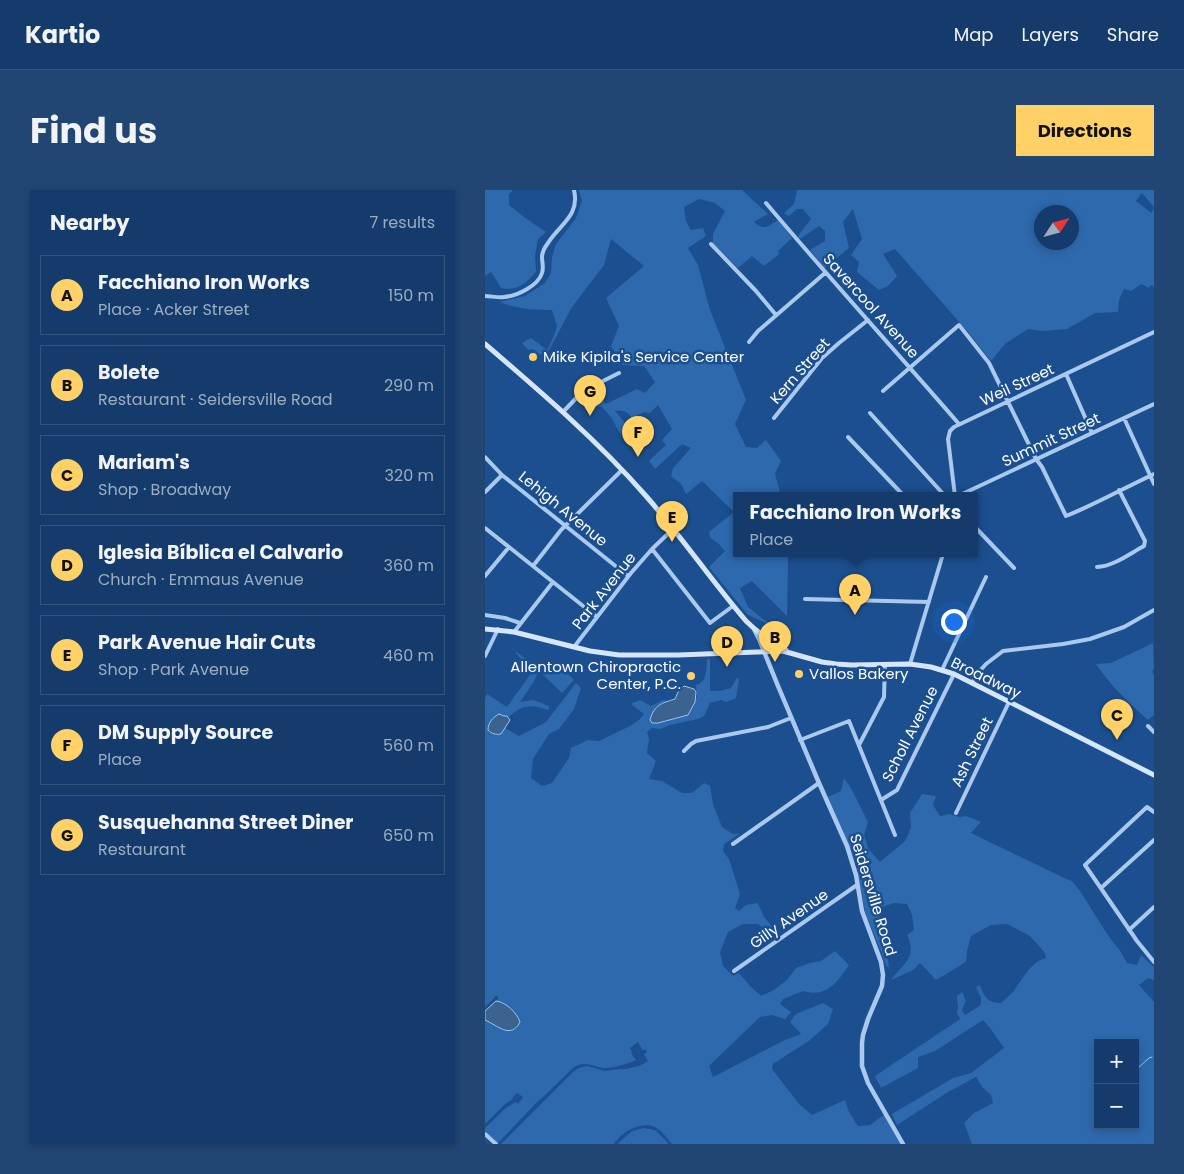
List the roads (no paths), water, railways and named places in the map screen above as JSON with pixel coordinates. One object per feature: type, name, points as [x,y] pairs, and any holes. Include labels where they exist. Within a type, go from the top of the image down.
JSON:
[{"type":"main road","points":[[485,344],[563,412],[622,470],[673,528],[733,606],[752,627],[772,643],[793,653]]},
{"type":"main road","name":"Broadway","points":[[485,629],[499,629],[604,654],[625,656],[783,651],[836,664],[910,664],[942,670],[972,683],[1154,776]]},
{"type":"street","points":[[485,296],[502,298],[509,296],[524,290],[538,280],[543,272],[542,257],[546,246],[574,210],[576,200],[574,190]]},
{"type":"street","name":"Savercool Avenue","points":[[766,203],[825,273],[959,424]]},
{"type":"street","points":[[711,244],[776,314]]},
{"type":"street","points":[[749,342],[776,314],[825,273]]},
{"type":"street","name":"Kern Street","points":[[774,418],[822,358],[868,320]]},
{"type":"street","points":[[883,391],[959,325],[984,356],[1066,516],[1152,475]]},
{"type":"street","name":"Weil Street","points":[[959,424],[1154,332]]},
{"type":"street","points":[[563,412],[583,392],[619,373]]},
{"type":"street","points":[[1067,374],[1092,433]]},
{"type":"street","name":"Summit Street","points":[[967,492],[1154,405]]},
{"type":"street","points":[[869,413],[941,492]]},
{"type":"street","points":[[1124,418],[1152,475],[1154,484]]},
{"type":"street","points":[[955,492],[948,439],[952,430],[959,424]]},
{"type":"street","points":[[848,437],[900,492]]},
{"type":"street","name":"Lehigh Avenue","points":[[485,457],[502,475],[628,576]]},
{"type":"street","points":[[533,566],[566,526],[622,470]]},
{"type":"street","points":[[485,492],[502,475]]},
{"type":"street","points":[[1097,568],[1119,560],[1143,546],[1145,541],[1119,490]]},
{"type":"street","points":[[485,528],[597,617]]},
{"type":"street","name":"Park Avenue","points":[[575,647],[628,576],[673,528]]},
{"type":"street","points":[[978,530],[1014,568]]},
{"type":"street","points":[[485,576],[509,547]]},
{"type":"street","points":[[652,549],[709,623],[733,606]]},
{"type":"street","points":[[910,664],[942,557]]},
{"type":"street","points":[[942,670],[986,577]]},
{"type":"street","points":[[514,632],[553,582]]},
{"type":"street","points":[[805,599],[929,602]]},
{"type":"street","points":[[972,683],[986,664],[1003,651],[1063,644],[1089,638],[1124,627],[1154,610]]},
{"type":"street","points":[[485,615],[505,618],[520,623]]},
{"type":"street","name":"Seidersville Road","points":[[752,627],[759,639],[852,860],[863,911],[881,962],[883,975],[881,990],[863,1035],[862,1066],[868,1083],[903,1144]]},
{"type":"street","points":[[485,656],[499,629]]},
{"type":"street","points":[[859,745],[884,697],[885,664]]},
{"type":"street","name":"Scholl Avenue","points":[[881,800],[897,790],[953,674]]},
{"type":"street","name":"Ash Street","points":[[956,813],[1009,702]]},
{"type":"street","points":[[684,751],[696,741],[768,727],[791,718]]},
{"type":"street","points":[[801,740],[849,721],[895,835]]},
{"type":"street","points":[[1148,726],[1154,732]]},
{"type":"street","points":[[733,844],[819,783]]},
{"type":"street","points":[[1154,812],[1147,807],[1085,865],[1129,930],[1154,962]]},
{"type":"street","points":[[1101,888],[1154,840]]},
{"type":"street","name":"Gilly Avenue","points":[[734,971],[857,885]]},
{"type":"street","points":[[1129,930],[1154,907]]},
{"type":"street","points":[[485,1134],[496,1144]]},
{"type":"waterway","points":[[1139,1067],[1152,1057]]},
{"type":"place","name":"Mike Kipila's Service Center","points":[[533,357]]},
{"type":"place","name":"Susquehanna Street Diner","points":[[590,416]]},
{"type":"place","name":"DM Supply Source","points":[[638,457]]},
{"type":"place","name":"Park Avenue Hair Cuts","points":[[672,542]]},
{"type":"place","name":"Facchiano Iron Works","points":[[855,615]]},
{"type":"place","name":"Bolete","points":[[775,662]]},
{"type":"place","name":"Iglesia Bíblica el Calvario","points":[[727,667]]},
{"type":"place","name":"Vallos Bakery","points":[[799,674]]},
{"type":"place","name":"Allentown Chiropractic Center, P.C.","points":[[691,676]]},
{"type":"place","name":"Mariam's","points":[[1117,740]]}]
